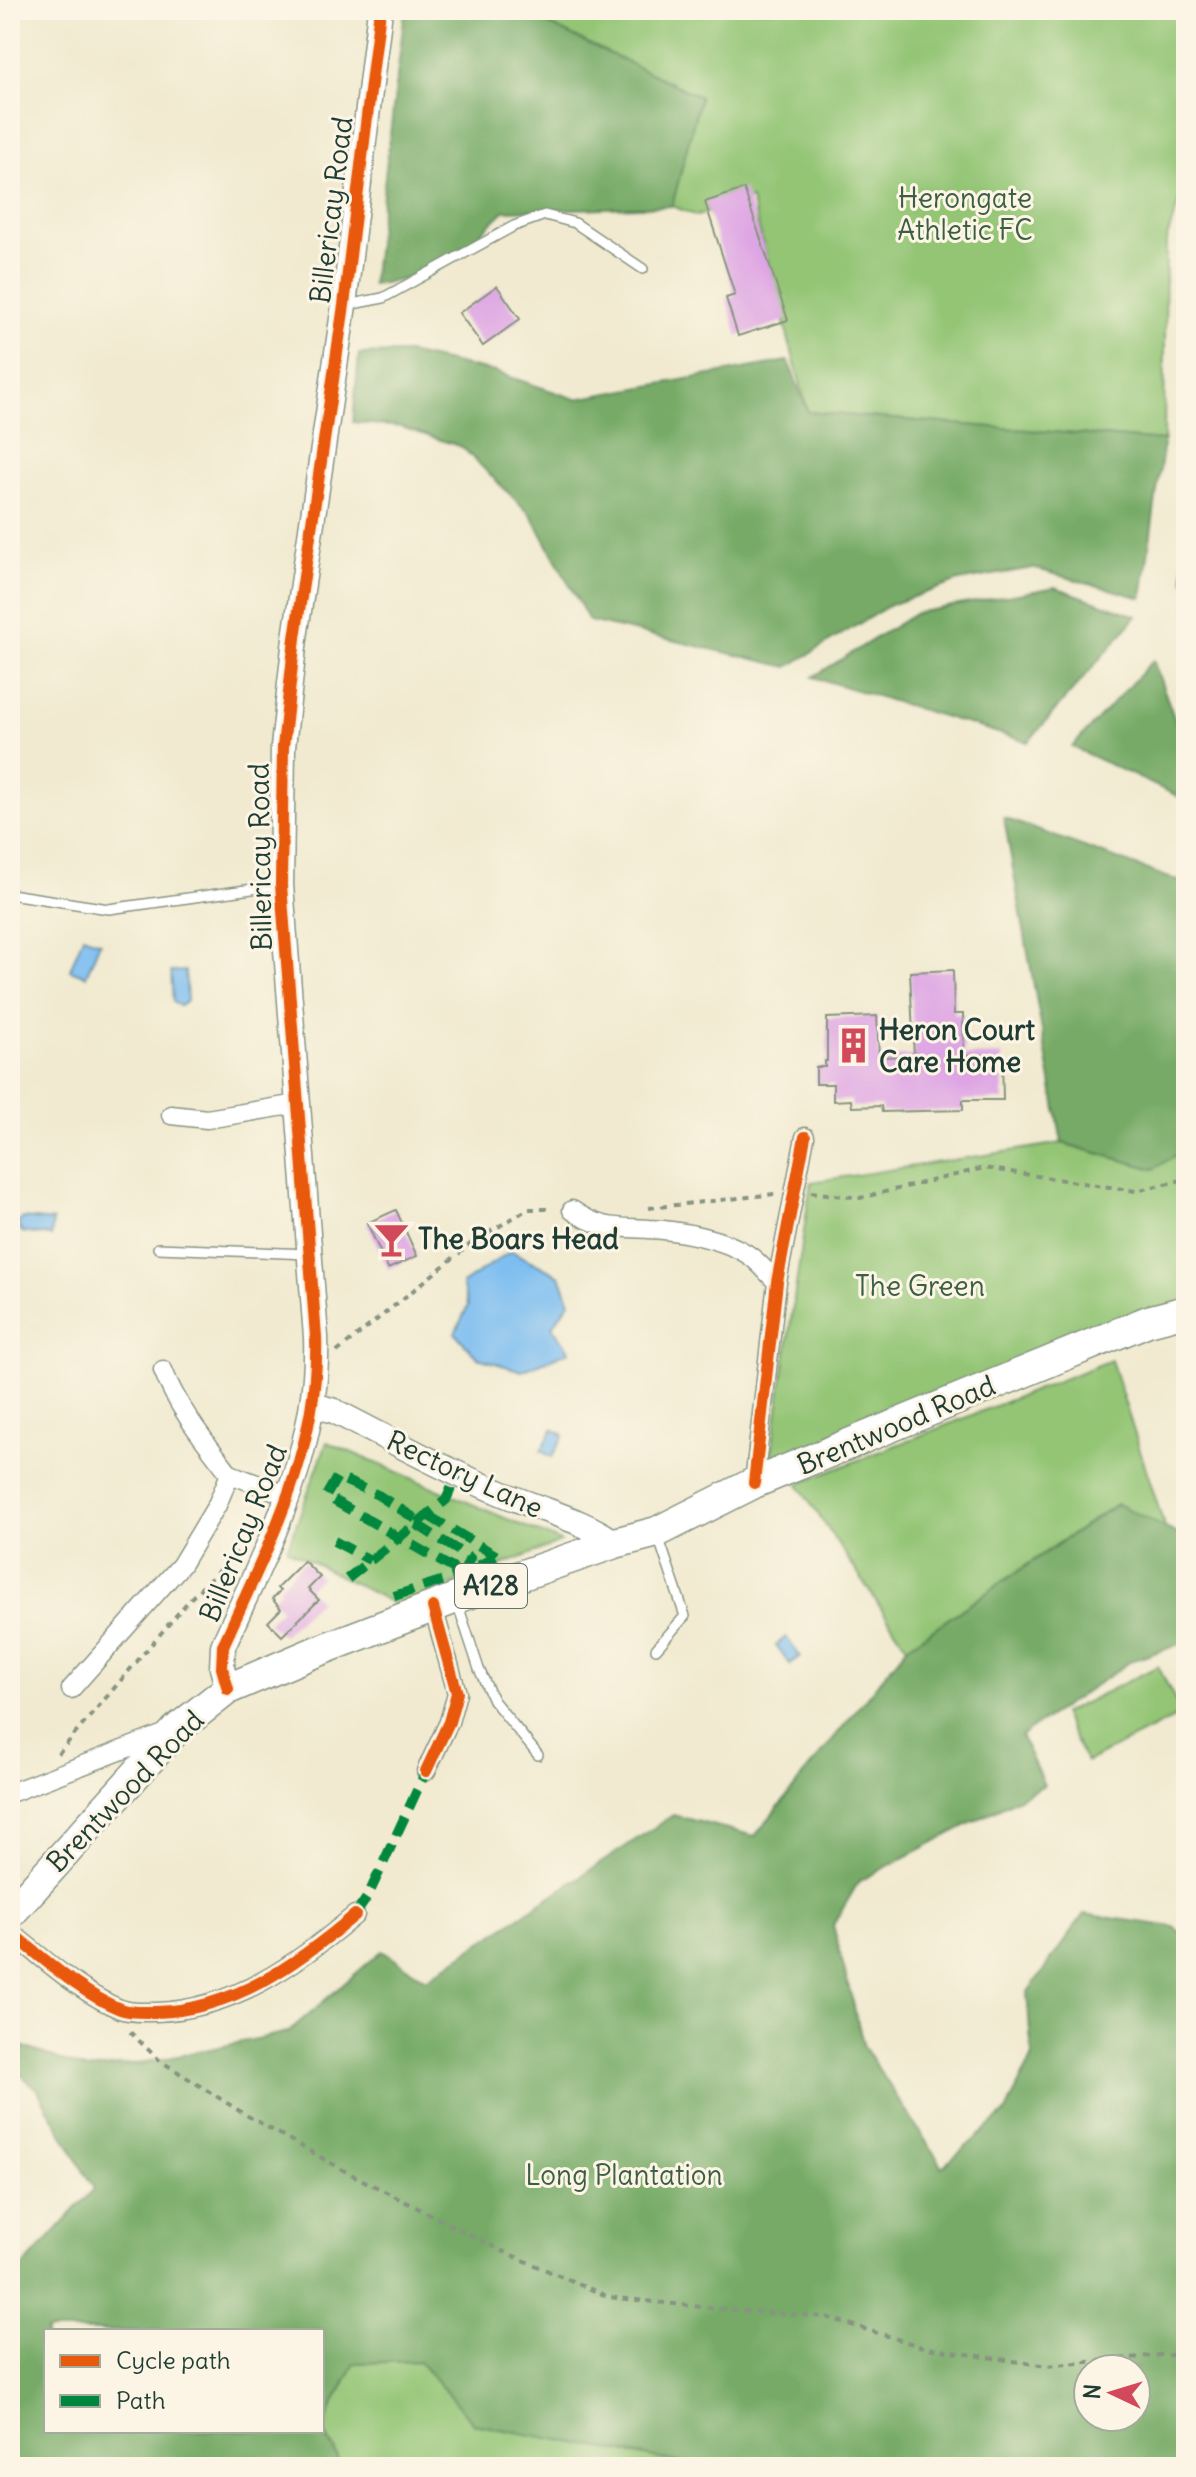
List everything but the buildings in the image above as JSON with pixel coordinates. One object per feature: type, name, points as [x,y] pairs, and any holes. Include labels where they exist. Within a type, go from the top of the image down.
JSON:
[{"type":"main road","name":"Brentwood Road","points":[[10,1914],[176,1730],[228,1689],[444,1602],[615,1543],[657,1532],[754,1483],[1148,1321],[1186,1311]]},
{"type":"street","name":"Billericay Road","points":[[228,1689],[222,1668],[223,1646],[289,1496],[314,1405],[317,1367],[281,885],[283,747],[295,638],[344,305],[380,10]]},
{"type":"street","points":[[171,1115],[207,1119],[297,1104]]},
{"type":"street","points":[[754,1483],[777,1282],[805,1137]]},
{"type":"street","points":[[572,1210],[602,1226],[651,1229],[719,1241],[750,1256],[777,1282]]},
{"type":"street","points":[[163,1370],[172,1393],[191,1423],[230,1474],[289,1496]]},
{"type":"street","name":"Rectory Lane","points":[[314,1405],[334,1411],[457,1475],[601,1532],[615,1543]]},
{"type":"street","points":[[71,1689],[181,1565],[217,1505],[230,1474]]},
{"type":"street","points":[[426,1771],[449,1722],[457,1693],[444,1602]]},
{"type":"street","points":[[10,1793],[176,1730]]},
{"type":"street","points":[[10,1932],[89,1993],[123,2010],[182,2011],[254,1986],[294,1964],[355,1915]]},
{"type":"lane","points":[[344,305],[383,298],[514,226],[545,215],[575,223],[643,269]]},
{"type":"lane","points":[[10,894],[109,909],[281,885]]},
{"type":"lane","points":[[158,1248],[309,1254]]},
{"type":"lane","points":[[656,1649],[685,1616],[657,1532]]},
{"type":"lane","points":[[444,1602],[493,1700],[538,1755]]},
{"type":"path","points":[[641,1208],[752,1198],[795,1190],[860,1198],[984,1168],[1136,1191],[1186,1179]]},
{"type":"path","points":[[317,1367],[473,1242],[528,1209],[572,1210]]},
{"type":"path","points":[[49,1777],[48,1767],[56,1755],[191,1598],[242,1548]]},
{"type":"path","points":[[129,2031],[159,2060],[246,2115],[345,2171],[500,2250],[609,2297],[826,2317],[926,2348],[1047,2366],[1186,2355]]},
{"type":"green space","points":[[405,10],[519,10],[700,97],[672,206],[504,211],[471,242],[419,277],[372,285]]},
{"type":"green space","name":"Herongate Athletic FC","points":[[518,10],[1186,10],[1186,180],[1166,241],[1164,441],[808,412],[751,199],[697,216],[672,206],[700,97]]},
{"type":"green space","points":[[408,353],[495,372],[576,399],[788,361],[808,412],[1164,441],[1142,598],[1033,568],[959,581],[890,605],[788,667],[589,621],[532,516],[462,447],[401,427],[353,422],[359,354]]},
{"type":"green space","points":[[1186,434],[1186,581],[1182,442]]},
{"type":"green space","points":[[1055,587],[1137,616],[1028,742],[813,677],[916,613]]},
{"type":"green space","points":[[1153,660],[1186,750],[1186,800],[1072,747]]},
{"type":"green space","points":[[1004,818],[1186,884],[1186,1148],[1154,1169],[1062,1143]]},
{"type":"green space","name":"The Green","points":[[1062,1143],[1153,1169],[1186,1148],[1186,1311],[768,1478],[811,1182]]},
{"type":"green space","points":[[1111,1360],[1165,1528],[1116,1504],[907,1647],[798,1484]]},
{"type":"green space","points":[[327,1442],[561,1542],[398,1606],[287,1549]]},
{"type":"green space","name":"Long Plantation","points":[[1117,1504],[1186,1538],[1186,1642],[1131,1661],[1021,1736],[1044,1785],[859,1881],[833,1925],[864,2047],[943,2167],[1006,2112],[1032,2056],[1027,1993],[1084,1914],[1174,1927],[1186,1937],[1186,2467],[703,2467],[474,2424],[419,2361],[355,2363],[324,2423],[324,2329],[44,2329],[44,2433],[324,2433],[343,2467],[10,2467],[10,2281],[94,2189],[37,2089],[10,2065],[10,2049],[16,2044],[88,2070],[159,2060],[288,2032],[382,1951],[426,1979],[673,1815],[755,1836],[907,1647]]},
{"type":"green space","points":[[1158,1666],[1182,1714],[1086,1762],[1062,1714]]},
{"type":"green space","points":[[420,2361],[474,2424],[703,2467],[343,2467],[324,2431],[324,2423],[355,2363]]},
{"type":"water","points":[[83,936],[100,942],[86,976],[70,970]]},
{"type":"water","points":[[185,971],[187,1001],[180,1006],[173,1002],[171,972]]},
{"type":"water","points":[[23,1218],[53,1221],[51,1236],[22,1232],[17,1224]]},
{"type":"water","points":[[511,1251],[560,1276],[570,1302],[552,1326],[570,1351],[522,1371],[478,1358],[455,1333],[468,1306],[462,1284]]},
{"type":"water","points":[[553,1429],[564,1435],[552,1457],[541,1451]]},
{"type":"water","points":[[786,1637],[800,1656],[790,1664],[776,1645]]},
{"type":"marked path","points":[[347,1579],[446,1500],[457,1475]]},
{"type":"marked path","points":[[416,1524],[470,1558],[463,1574],[326,1496],[337,1477],[378,1495],[419,1521]]},
{"type":"marked path","points":[[427,1515],[497,1556]]},
{"type":"marked path","points":[[334,1541],[370,1560]]},
{"type":"marked path","points":[[394,1596],[463,1574],[497,1556]]},
{"type":"marked path","points":[[355,1915],[368,1896],[426,1771]]},
{"type":"cycle path","points":[[228,1689],[222,1668],[223,1646],[288,1496],[300,1458],[315,1379],[316,1337],[281,885],[283,747],[295,638],[344,305],[380,10]]},
{"type":"cycle path","points":[[754,1483],[777,1282],[805,1137]]},
{"type":"cycle path","points":[[426,1771],[449,1722],[457,1693],[433,1607]]},
{"type":"cycle path","points":[[10,1932],[90,1994],[120,2009],[156,2012],[212,2003],[263,1981],[311,1950],[355,1915]]},
{"type":"place","name":"Heron Court Care Home","points":[[853,1046]]},
{"type":"place","name":"The Boars Head","points":[[392,1239]]}]
